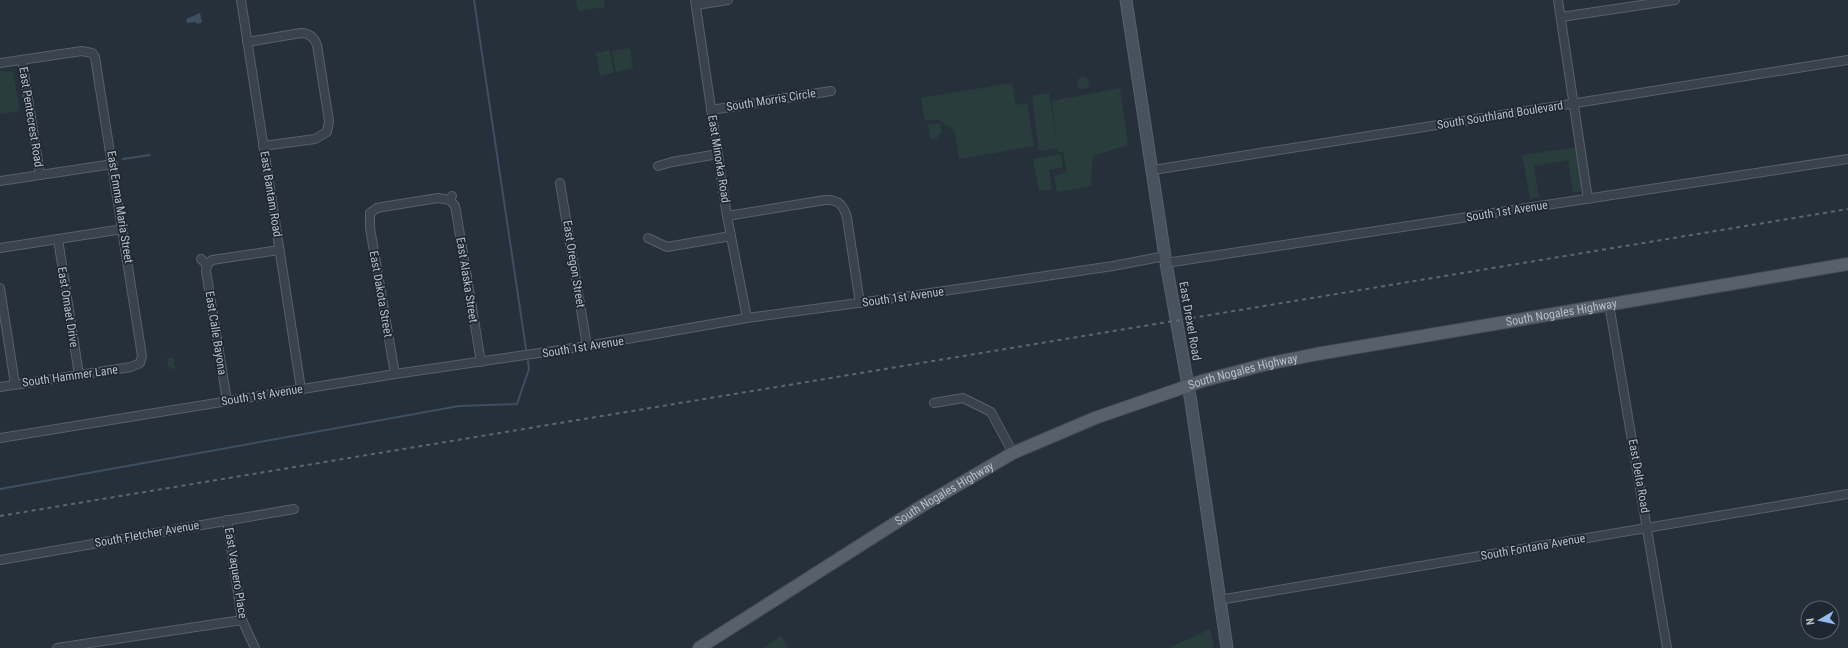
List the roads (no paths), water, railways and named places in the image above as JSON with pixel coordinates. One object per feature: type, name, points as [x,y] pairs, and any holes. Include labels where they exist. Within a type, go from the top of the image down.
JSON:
[{"type":"main road","name":"South Nogales Highway","points":[[699,648],[925,504],[1012,453],[1095,418],[1189,387],[1202,381],[1267,364],[1316,354],[1848,264]]},
{"type":"street","name":"East Bantam Road","points":[[241,0],[301,389]]},
{"type":"street","points":[[695,3],[728,0]]},
{"type":"street","name":"East Drexel Road","points":[[1126,0],[1166,260],[1189,387],[1227,648]]},
{"type":"street","points":[[1558,0],[1575,103],[1588,199]]},
{"type":"street","points":[[1561,18],[1675,0]]},
{"type":"street","name":"East Minorka Road","points":[[695,3],[727,216],[747,318]]},
{"type":"street","points":[[247,42],[301,33],[313,34],[317,45],[329,121],[328,134],[315,139],[263,146]]},
{"type":"street","name":"East Emma Maria Street","points":[[22,60],[87,50],[92,53],[97,64],[142,356],[140,363]]},
{"type":"street","points":[[0,63],[22,60]]},
{"type":"street","name":"East Pentecrest Road","points":[[22,60],[40,175]]},
{"type":"street","name":"South Southland Boulevard","points":[[1152,170],[1848,60]]},
{"type":"street","name":"South Morris Circle","points":[[711,110],[831,91]]},
{"type":"street","points":[[658,166],[718,154]]},
{"type":"street","name":"South 1st Avenue","points":[[0,438],[394,374],[587,346],[747,318],[1113,266],[1166,260],[1588,199],[1848,159]]},
{"type":"street","points":[[0,181],[113,164]]},
{"type":"street","name":"East Oregon Street","points":[[560,182],[587,346]]},
{"type":"street","name":"East Alaska Street","points":[[368,212],[377,208],[396,204],[438,198],[451,198],[456,211],[481,362]]},
{"type":"street","points":[[727,216],[826,200],[841,201],[845,210],[860,303]]},
{"type":"street","name":"East Dakota Street","points":[[368,212],[394,374]]},
{"type":"street","points":[[0,248],[123,229]]},
{"type":"street","points":[[648,238],[667,247],[731,236]]},
{"type":"street","name":"East Omaet Drive","points":[[58,239],[79,375]]},
{"type":"street","name":"East Calle Bayona","points":[[227,401],[204,262],[280,250]]},
{"type":"street","points":[[0,288],[15,384]]},
{"type":"street","name":"East Delta Road","points":[[1609,304],[1648,528],[1667,648]]},
{"type":"street","name":"South Hammer Lane","points":[[0,387],[131,367],[140,363]]},
{"type":"street","points":[[934,403],[964,398],[990,412],[1012,453]]},
{"type":"street","name":"South Fontana Avenue","points":[[1219,600],[1848,494]]},
{"type":"street","name":"South Fletcher Avenue","points":[[0,560],[294,509]]},
{"type":"street","name":"East Vaquero Place","points":[[227,520],[242,620],[255,648]]},
{"type":"street","points":[[57,648],[242,620]]},
{"type":"water","points":[[200,13],[202,22],[198,24],[195,22],[187,23],[186,19]]},
{"type":"waterway","points":[[474,0],[526,349]]},
{"type":"waterway","points":[[123,159],[150,155]]},
{"type":"waterway","points":[[0,489],[459,406],[517,404],[529,369],[528,361]]},
{"type":"railway","points":[[0,516],[1848,209]]}]
